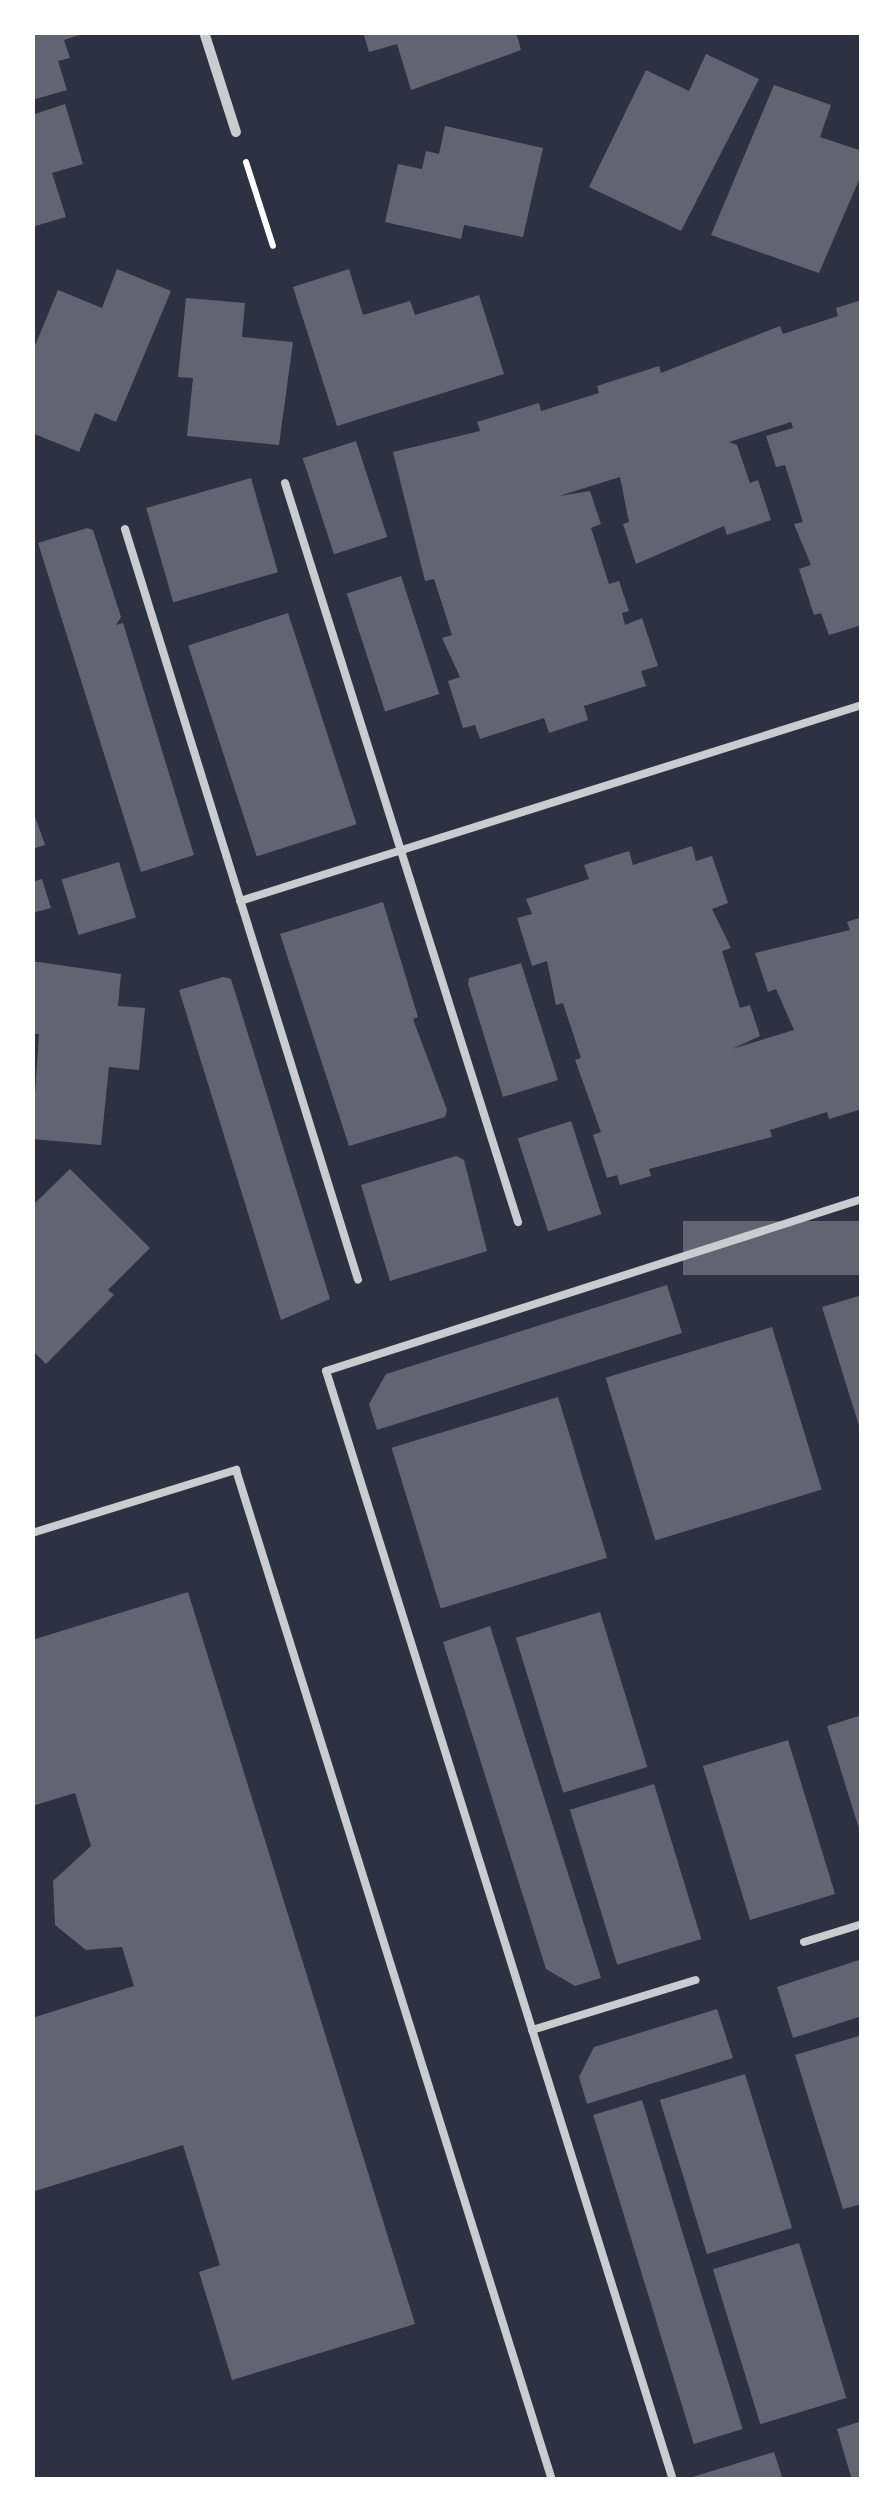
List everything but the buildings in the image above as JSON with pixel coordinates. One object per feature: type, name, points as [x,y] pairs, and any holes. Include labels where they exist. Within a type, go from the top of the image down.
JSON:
[{"type":"street","points":[[204,32],[236,132]]},
{"type":"lane","points":[[285,483],[518,1222]]},
{"type":"lane","points":[[125,529],[358,1280]]},
{"type":"lane","points":[[240,901],[862,705]]},
{"type":"lane","points":[[673,2480],[326,1371],[862,1199]]},
{"type":"lane","points":[[32,1533],[236,1470],[552,2480]]},
{"type":"lane","points":[[804,1942],[862,1924]]},
{"type":"lane","points":[[532,2030],[696,1980]]},
{"type":"path","points":[[236,132],[273,246]]}]
